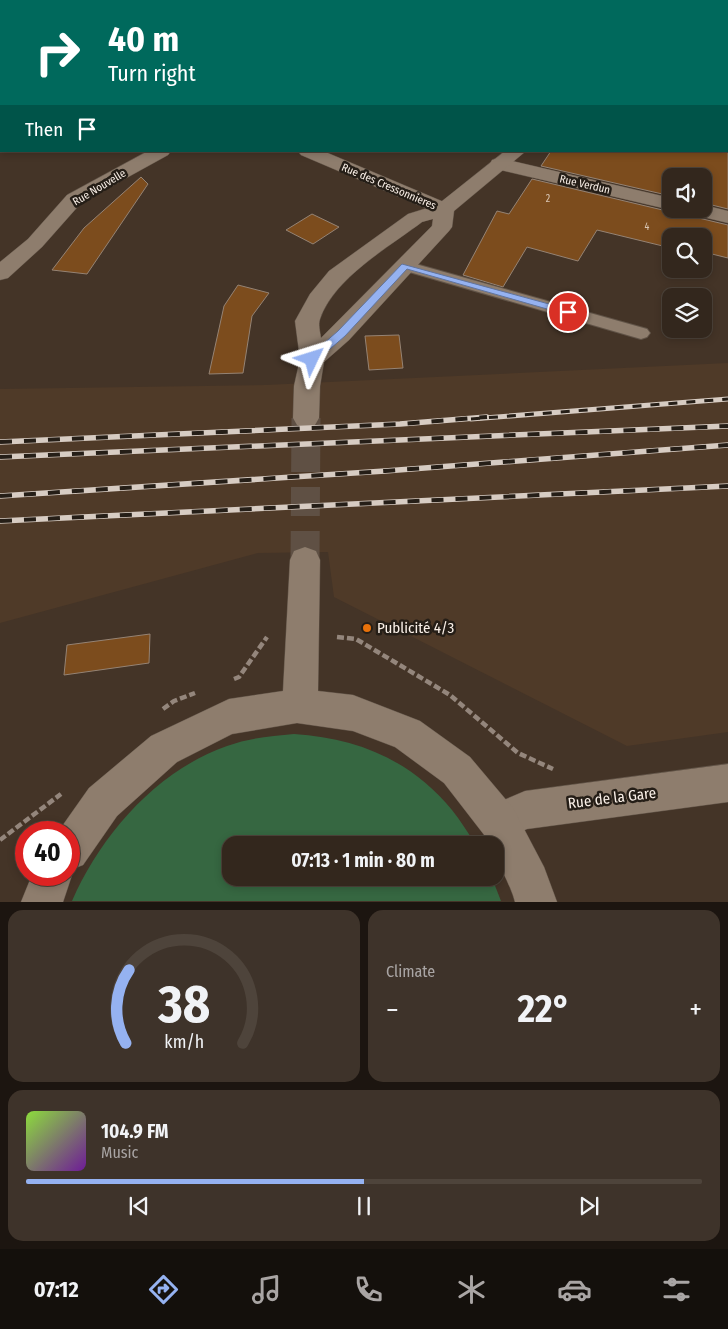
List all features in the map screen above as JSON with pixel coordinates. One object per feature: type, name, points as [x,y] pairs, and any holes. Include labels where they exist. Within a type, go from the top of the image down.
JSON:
[{"type":"street","name":"Rue Nouvelle","points":[[0,273],[35,243],[74,199],[160,152]]},
{"type":"street","name":"Rue des Cressonnieres","points":[[308,152],[444,209]]},
{"type":"street","points":[[306,418],[307,386],[312,359],[308,321],[318,299],[337,276],[415,218],[444,209],[516,152]]},
{"type":"street","name":"Rue Verdun","points":[[499,164],[662,202]]},
{"type":"street","points":[[312,359],[341,334],[442,227],[444,209]]},
{"type":"street","points":[[712,213],[728,217]]},
{"type":"street","points":[[297,706],[302,684],[300,634],[305,560]]},
{"type":"street","points":[[80,835],[103,802],[164,749],[229,717],[297,706],[353,712],[407,734],[457,770],[499,822],[530,881],[536,902]]},
{"type":"street","name":"Rue de la Gare","points":[[499,822],[525,810],[728,783]]},
{"type":"street","points":[[42,902],[48,886]]},
{"type":"lane","points":[[405,266],[640,332]]},
{"type":"shaded area","points":[[728,363],[728,732],[627,746],[334,597],[328,552],[258,553],[0,623],[0,389],[266,385]]},
{"type":"green space","points":[[294,734],[317,736],[361,747],[381,755],[401,765],[436,793],[455,814],[470,836],[222,836],[222,886],[495,886],[501,901],[72,901],[98,852],[134,808],[154,789],[177,771],[201,757],[235,743]]},
{"type":"building","points":[[550,152],[728,152],[728,209],[712,205],[712,168],[662,168],[662,194],[541,166]]},
{"type":"building","points":[[141,177],[148,184],[87,274],[52,270],[84,228]]},
{"type":"building","points":[[532,179],[662,210],[662,218],[699,218],[728,225],[728,258],[712,254],[712,228],[662,228],[662,246],[597,230],[578,261],[527,247],[503,287],[463,275],[497,211],[509,214]]},
{"type":"building","points":[[312,214],[339,227],[313,244],[286,230]]},
{"type":"building","points":[[238,285],[269,293],[252,316],[243,373],[209,374],[224,306]]},
{"type":"building","points":[[399,335],[403,368],[369,370],[365,336]]},
{"type":"building","points":[[150,634],[149,663],[64,675],[67,645]]},
{"type":"tunnel","points":[[305,560],[306,418]]},
{"type":"railway","points":[[471,419],[728,399]]},
{"type":"railway","points":[[0,442],[400,424],[487,417]]},
{"type":"railway","points":[[0,457],[728,426]]},
{"type":"railway","points":[[0,496],[385,471],[728,445]]},
{"type":"railway","points":[[0,521],[728,486]]},
{"type":"place","name":"Publicité 4/3","points":[[367,628]]},
{"type":"route","points":[[312,359],[341,334],[405,266],[568,312]]}]
